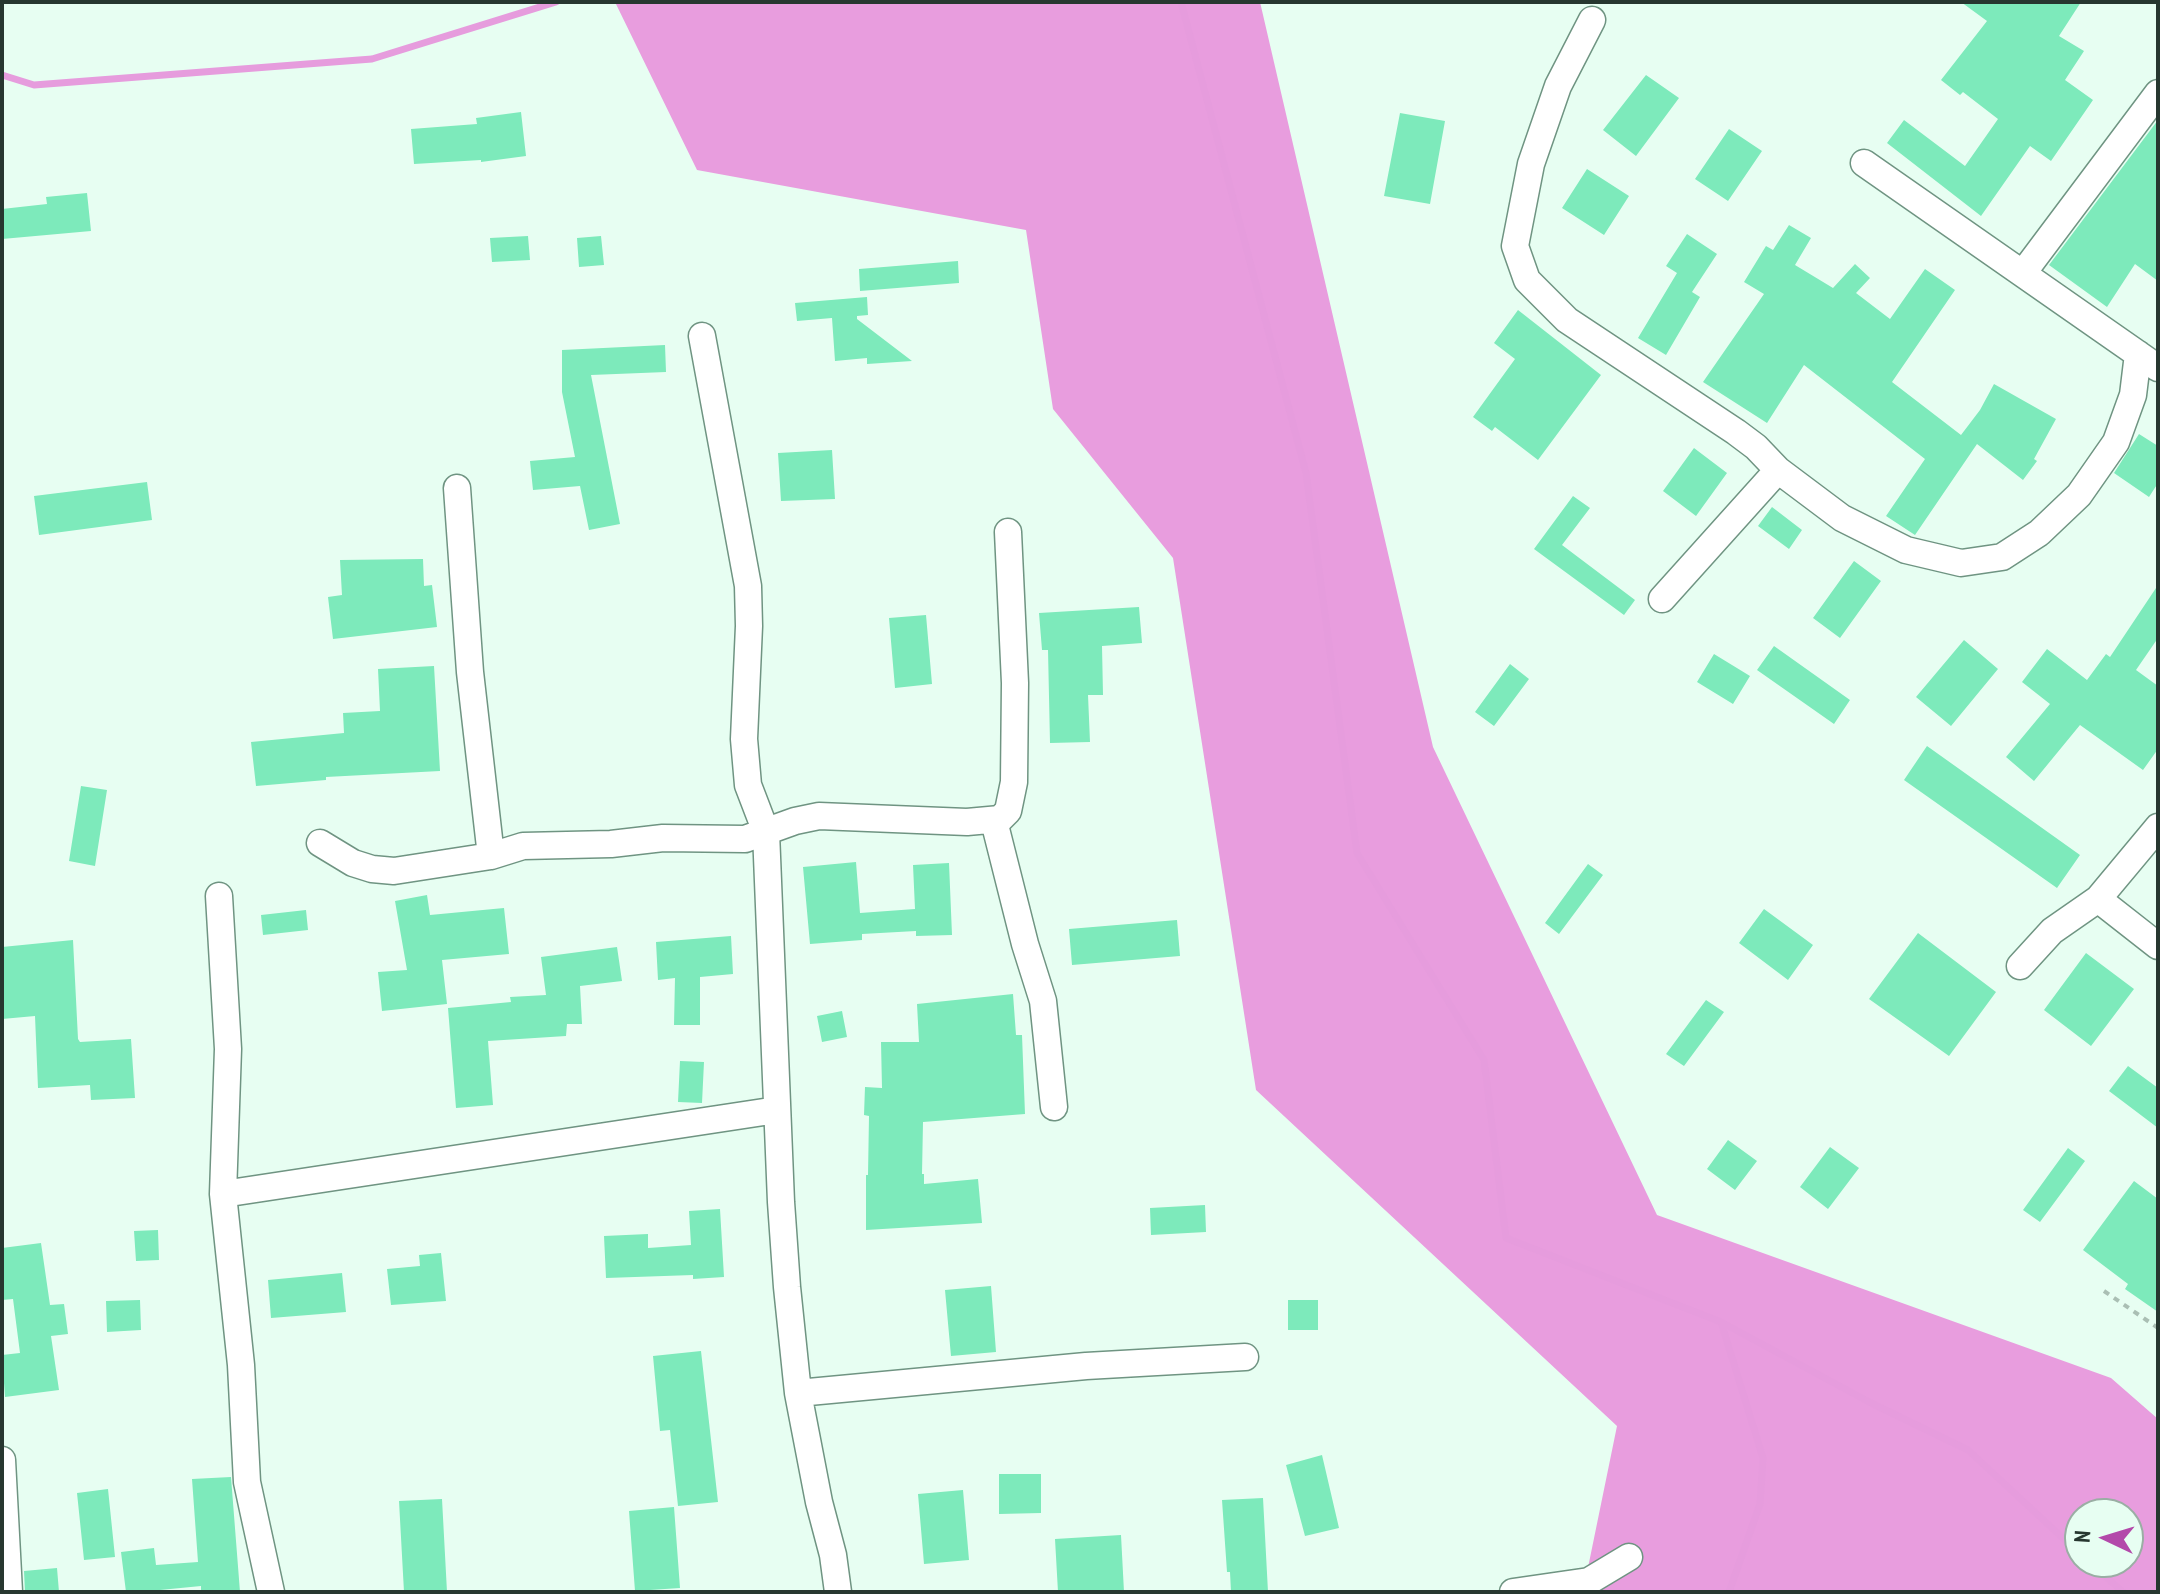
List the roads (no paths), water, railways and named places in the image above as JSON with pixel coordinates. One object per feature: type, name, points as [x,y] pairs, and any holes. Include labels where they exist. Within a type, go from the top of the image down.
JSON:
[{"type":"street","points":[[1592,20],[1558,86],[1531,164],[1515,246],[1527,280],[1567,320],[1717,418],[1756,447],[1778,470],[1842,518],[1906,550],[1961,563],[2002,557],[2039,533],[2079,495],[2116,442],[2148,361],[1864,163]]},
{"type":"street","points":[[2023,273],[2158,93]]},
{"type":"street","points":[[702,336],[748,586],[745,755],[748,785],[766,832],[784,1244],[798,1393],[838,1592]]},
{"type":"street","points":[[1662,599],[1778,470]]},
{"type":"street","points":[[457,488],[470,672],[491,856]]},
{"type":"street","points":[[320,843],[353,863],[394,871],[491,856],[523,846],[611,844],[663,838],[745,839],[795,821],[841,815],[994,821],[1008,811],[1014,782],[1015,683],[1008,532]]},
{"type":"street","points":[[994,821],[1043,1001],[1054,1107]]},
{"type":"street","points":[[2020,966],[2052,931],[2098,899],[2158,827]]},
{"type":"street","points":[[219,896],[228,1049],[223,1194],[241,1365],[247,1482],[271,1592]]},
{"type":"street","points":[[2098,899],[2158,946]]},
{"type":"street","points":[[223,1194],[777,1110]]},
{"type":"street","points":[[798,1393],[1086,1366],[1245,1357]]},
{"type":"street","points":[[2,1464],[9,1592]]},
{"type":"street","points":[[1513,1592],[1585,1586],[1629,1557]]},
{"type":"waterway","points":[[2,75],[34,85],[372,59],[556,2]]},
{"type":"waterway","points":[[1181,2],[1306,473],[1357,853],[1484,1060],[1506,1238],[1721,1322],[1871,1403],[1968,1450],[2064,1539]]},
{"type":"waterway","points":[[1721,1322],[1763,1458],[1760,1504],[1729,1592]]},
{"type":"waterway","points":[[2107,1578],[2123,1592]]}]
